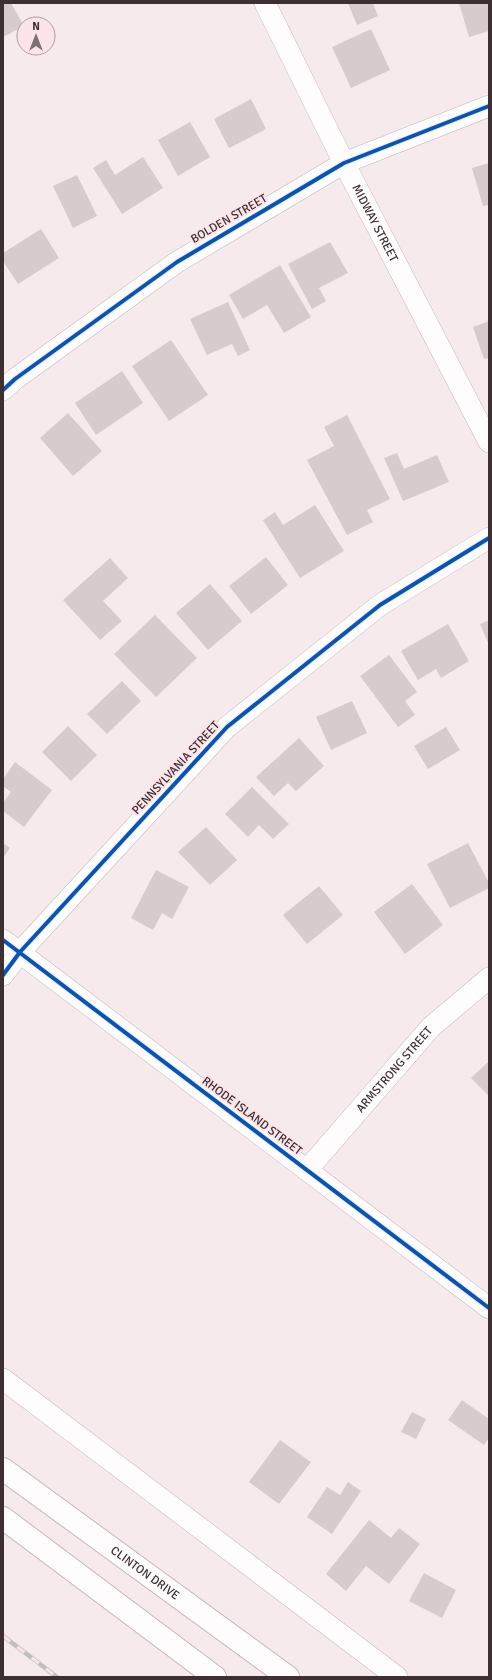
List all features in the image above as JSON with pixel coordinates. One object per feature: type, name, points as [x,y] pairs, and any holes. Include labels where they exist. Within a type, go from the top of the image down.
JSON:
[{"type":"main road","name":"CLINTON DRIVE","points":[[3,1468],[288,1677]]},
{"type":"main road","points":[[3,1518],[215,1677]]},
{"type":"street","name":"MIDWAY STREET","points":[[265,3],[344,163],[489,442]]},
{"type":"street","name":"BOLDEN STREET","points":[[3,390],[15,379],[177,262],[344,163],[489,106]]},
{"type":"street","name":"PENNSYLVANIA STREET","points":[[3,975],[20,952],[228,726],[380,605],[489,538]]},
{"type":"street","name":"RHODE ISLAND STREET","points":[[3,940],[489,1308]]},
{"type":"street","name":"ARMSTRONG STREET","points":[[308,1170],[431,1027],[489,978]]},
{"type":"street","points":[[3,1379],[397,1677]]},
{"type":"building","points":[[3,3],[11,3],[18,16],[16,16],[16,30],[3,37]]},
{"type":"building","points":[[348,3],[373,3],[378,16],[357,25]]},
{"type":"building","points":[[459,3],[489,3],[489,31],[469,37]]},
{"type":"building","points":[[371,29],[390,70],[351,88],[332,47]]},
{"type":"building","points":[[251,99],[266,129],[229,148],[214,119]]},
{"type":"building","points":[[190,122],[210,157],[178,176],[158,140]]},
{"type":"building","points":[[143,157],[163,188],[122,214],[93,168],[106,160],[115,175]]},
{"type":"building","points":[[489,163],[489,205],[483,206],[472,168]]},
{"type":"building","points":[[77,175],[97,216],[73,228],[53,186]]},
{"type":"building","points":[[41,229],[59,258],[18,284],[3,261],[3,253]]},
{"type":"building","points":[[330,242],[348,273],[319,288],[326,301],[312,309],[288,264]]},
{"type":"building","points":[[280,265],[311,317],[284,333],[267,305],[243,319],[229,295]]},
{"type":"building","points":[[228,302],[250,350],[238,356],[232,344],[207,355],[190,319]]},
{"type":"building","points":[[489,321],[489,358],[484,359],[473,327]]},
{"type":"building","points":[[171,340],[208,395],[169,421],[132,366]]},
{"type":"building","points":[[122,371],[143,403],[96,435],[75,403]]},
{"type":"building","points":[[68,413],[102,451],[73,476],[40,438]]},
{"type":"building","points":[[347,415],[390,499],[367,510],[373,522],[347,535],[307,460],[334,446],[324,427]]},
{"type":"building","points":[[397,453],[404,469],[437,455],[449,482],[403,501],[384,458]]},
{"type":"building","points":[[315,505],[344,551],[300,578],[263,520],[275,512],[283,525]]},
{"type":"building","points":[[266,557],[288,585],[251,614],[229,586]]},
{"type":"building","points":[[110,558],[128,578],[103,601],[122,621],[100,640],[63,600]]},
{"type":"building","points":[[210,584],[242,621],[208,650],[176,613]]},
{"type":"building","points":[[155,615],[197,658],[156,697],[114,654]]},
{"type":"building","points":[[489,620],[489,645],[480,624]]},
{"type":"building","points":[[448,624],[469,661],[441,678],[436,669],[418,680],[401,651]]},
{"type":"building","points":[[389,655],[417,692],[405,701],[415,715],[398,727],[360,676]]},
{"type":"building","points":[[122,681],[141,701],[107,734],[87,714]]},
{"type":"building","points":[[352,701],[367,733],[331,750],[316,717]]},
{"type":"building","points":[[68,726],[97,755],[71,781],[42,752]]},
{"type":"building","points":[[446,727],[460,750],[428,769],[414,746]]},
{"type":"building","points":[[299,738],[324,766],[296,791],[288,783],[274,796],[256,777]]},
{"type":"building","points":[[15,762],[52,790],[24,827],[3,811],[3,803],[11,792],[3,786],[3,779]]},
{"type":"building","points":[[252,787],[289,824],[273,839],[259,825],[248,837],[225,814]]},
{"type":"building","points":[[206,827],[237,860],[210,885],[178,852]]},
{"type":"building","points":[[3,843],[10,848],[3,858]]},
{"type":"building","points":[[468,843],[489,883],[489,888],[450,908],[427,864]]},
{"type":"building","points":[[156,870],[189,887],[172,919],[162,913],[153,930],[131,918]]},
{"type":"building","points":[[412,884],[443,925],[405,954],[374,912]]},
{"type":"building","points":[[319,886],[343,915],[307,944],[283,915]]},
{"type":"building","points":[[489,1061],[489,1096],[471,1078]]},
{"type":"building","points":[[462,1400],[489,1419],[489,1438],[484,1445],[448,1420]]},
{"type":"building","points":[[412,1412],[426,1419],[416,1439],[401,1432]]},
{"type":"building","points":[[280,1440],[311,1462],[279,1504],[249,1482]]},
{"type":"building","points":[[348,1482],[361,1491],[332,1534],[307,1517],[327,1487],[340,1495]]},
{"type":"building","points":[[369,1520],[391,1538],[399,1528],[420,1544],[389,1584],[366,1566],[346,1591],[326,1574]]},
{"type":"building","points":[[424,1573],[456,1590],[442,1618],[409,1601]]},
{"type":"railway","points":[[3,1636],[57,1677]]},
{"type":"cycle path","points":[[3,390],[15,379],[177,262],[344,163],[489,106]]},
{"type":"cycle path","points":[[3,975],[20,952],[227,727],[380,605],[489,538]]},
{"type":"cycle path","points":[[3,940],[489,1308]]}]
